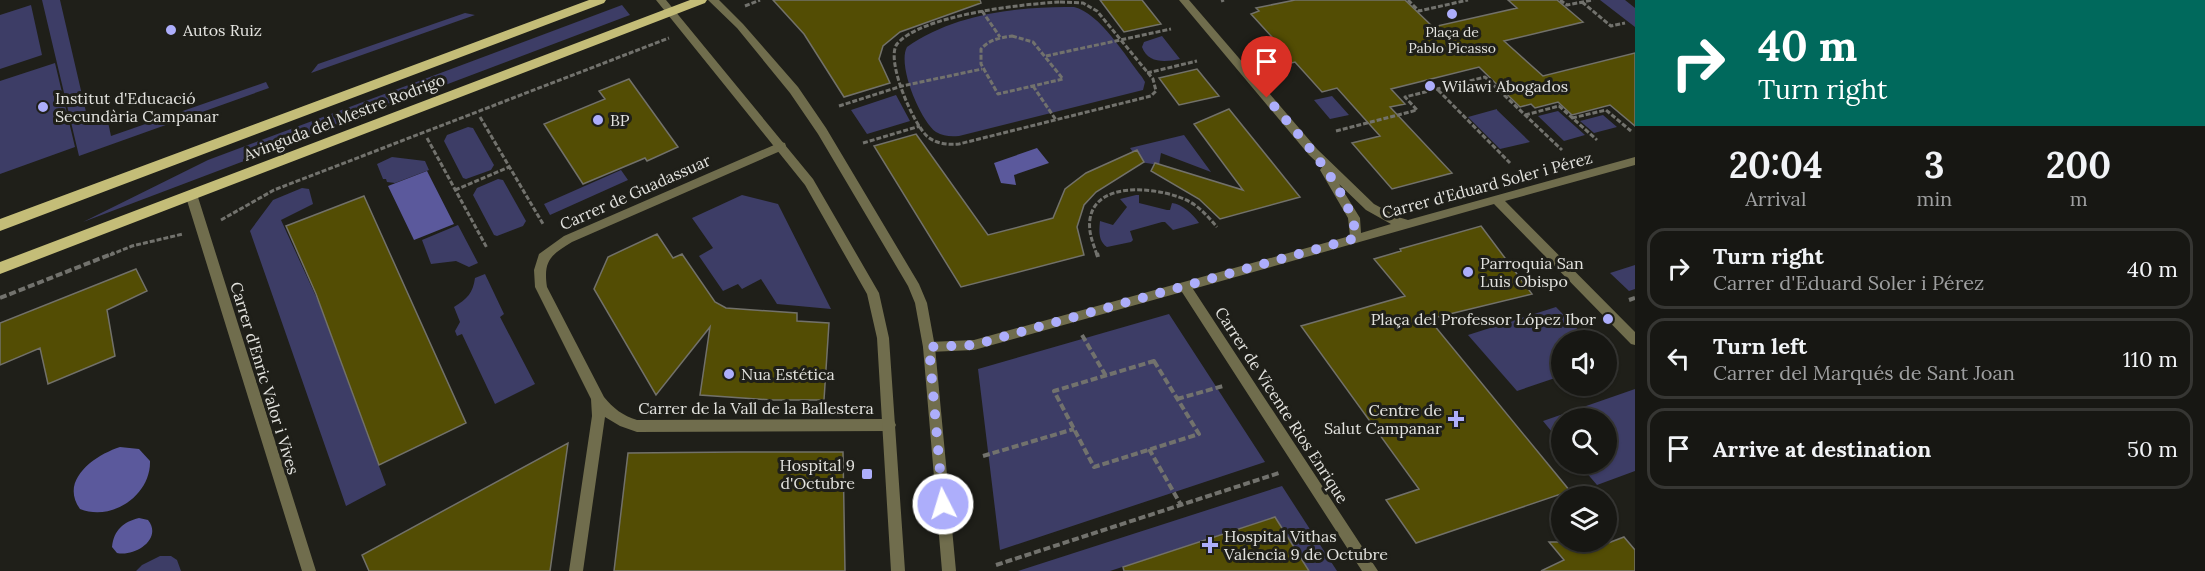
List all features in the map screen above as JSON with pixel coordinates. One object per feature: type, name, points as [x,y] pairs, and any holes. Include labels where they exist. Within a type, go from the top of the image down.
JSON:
[{"type":"main road","name":"Avinguda del Mestre Rodrigo","points":[[1,225],[600,0]]},
{"type":"main road","name":"Avinguda del Mestre Rodrigo","points":[[0,268],[701,0]]},
{"type":"street","name":"Carrer de la Vall de la Ballestera","points":[[661,0],[809,182],[873,293],[883,338],[898,571]]},
{"type":"street","points":[[712,0],[740,26],[769,60],[822,131],[913,284],[921,303],[929,347],[949,571]]},
{"type":"street","points":[[1184,0],[1313,152],[1370,207],[1395,221],[1408,224]]},
{"type":"street","name":"Carrer de Guadassuar","points":[[576,571],[599,416],[597,399],[541,287],[538,272],[541,261],[551,249],[568,239],[782,146]]},
{"type":"street","points":[[1313,152],[1354,218],[1356,238]]},
{"type":"street","name":"Carrer d'Eduard Soler i Pérez","points":[[929,347],[974,345],[1635,162]]},
{"type":"street","name":"Carrer d'Enric Valor i Vives","points":[[191,194],[309,571]]},
{"type":"street","points":[[1497,200],[1635,340]]},
{"type":"street","name":"Carrer de Vicente Rios Enrique","points":[[1185,287],[1371,571]]},
{"type":"street","name":"Carrer de la Vall de la Ballestera","points":[[597,399],[607,412],[619,421],[637,426],[889,425]]},
{"type":"path","points":[[1408,0],[1419,10],[1468,0]]},
{"type":"path","points":[[1560,0],[1567,5],[1593,0]]},
{"type":"path","points":[[1581,2],[1611,26],[1624,23]]},
{"type":"path","points":[[1029,3],[1083,3],[1098,11],[1153,79],[1155,91],[1145,99],[950,144],[931,139],[920,126],[902,86],[893,60],[893,52],[896,45],[914,33],[982,11],[1029,3]]},
{"type":"path","points":[[982,11],[1000,37]]},
{"type":"path","points":[[1046,56],[1171,29]]},
{"type":"path","points":[[216,222],[274,190],[674,37]]},
{"type":"path","points":[[1000,37],[1022,37],[1033,42],[1046,56],[1063,79],[998,94],[978,60],[982,45],[1000,37]]},
{"type":"path","points":[[1147,72],[1197,61]]},
{"type":"path","points":[[839,106],[902,86],[982,69]]},
{"type":"path","points":[[1336,131],[1417,110],[1405,97],[1485,77],[1562,150]]},
{"type":"path","points":[[1033,86],[1056,120]]},
{"type":"path","points":[[1437,89],[1510,163]]},
{"type":"path","points":[[1525,115],[1559,106],[1597,140]]},
{"type":"path","points":[[1572,118],[1606,110],[1630,131]]},
{"type":"path","points":[[480,117],[543,224]]},
{"type":"path","points":[[863,143],[920,126]]},
{"type":"path","points":[[427,138],[487,248]]},
{"type":"path","points":[[455,190],[510,167]]},
{"type":"path","points":[[1098,258],[1088,230],[1090,217],[1095,206],[1114,192],[1130,188],[1147,188],[1169,193],[1186,199],[1202,210],[1217,227]]},
{"type":"path","points":[[0,298],[132,246],[186,234]]},
{"type":"path","points":[[1629,300],[1635,298]]},
{"type":"path","points":[[1082,334],[1106,376]]},
{"type":"path","points":[[1154,361],[1177,399],[1199,434],[1094,467],[1054,391],[1154,361]]},
{"type":"path","points":[[1177,399],[1223,386]]},
{"type":"path","points":[[983,456],[1074,429]]},
{"type":"path","points":[[1149,450],[1181,505]]},
{"type":"path","points":[[996,565],[1279,473]]},
{"type":"shaded area","points":[[42,0],[60,0],[89,125],[108,122],[111,136],[266,82],[269,88],[79,156]]},
{"type":"shaded area","points":[[1600,0],[1625,0],[1635,8],[1635,27]]},
{"type":"shaded area","points":[[31,5],[42,55],[0,69],[0,15]]},
{"type":"shaded area","points":[[622,5],[630,15],[83,222],[208,160]]},
{"type":"shaded area","points":[[1074,7],[1093,18],[1112,37],[1145,82],[1143,90],[959,136],[941,134],[930,126],[917,105],[908,79],[905,66],[907,47],[945,27],[987,14],[1031,8]]},
{"type":"shaded area","points":[[465,13],[475,15],[311,73],[318,64]]},
{"type":"shaded area","points":[[1162,36],[1180,59],[1158,60],[1145,53],[1142,47],[1144,42]]},
{"type":"shaded area","points":[[55,63],[75,147],[0,174],[0,81]]},
{"type":"shaded area","points":[[896,95],[910,121],[867,134],[851,110]]},
{"type":"shaded area","points":[[1332,96],[1349,115],[1330,119],[1314,100]]},
{"type":"shaded area","points":[[1497,109],[1530,142],[1500,149],[1468,117]]},
{"type":"shaded area","points":[[1558,111],[1585,135],[1564,141],[1538,116]]},
{"type":"shaded area","points":[[1603,115],[1617,127],[1594,133],[1580,121]]},
{"type":"shaded area","points":[[468,127],[473,128],[494,165],[491,170],[466,179],[463,178],[444,141],[447,135]]},
{"type":"shaded area","points":[[1184,135],[1211,172],[1161,153],[1159,165],[1140,162],[1130,148]]},
{"type":"shaded area","points":[[1037,148],[1049,163],[1014,175],[1016,185],[1001,183],[994,163]]},
{"type":"shaded area","points":[[392,157],[425,161],[429,170],[395,183],[387,182],[383,179],[377,164]]},
{"type":"shaded area","points":[[621,170],[628,180],[550,215],[544,204]]},
{"type":"shaded area","points":[[427,171],[454,224],[414,240],[388,186]]},
{"type":"shaded area","points":[[498,179],[503,180],[526,221],[523,226],[497,236],[494,235],[473,195],[477,188]]},
{"type":"shaded area","points":[[302,188],[309,189],[313,204],[281,220],[319,303],[386,485],[346,506],[250,231],[273,200]]},
{"type":"shaded area","points":[[742,195],[778,204],[831,309],[777,304],[761,279],[742,289],[738,284],[723,291],[699,256],[713,248],[692,218]]},
{"type":"shaded area","points":[[1139,195],[1139,203],[1167,210],[1170,210],[1172,203],[1180,205],[1199,223],[1173,230],[1162,222],[1130,231],[1133,240],[1131,242],[1107,247],[1099,232],[1100,221],[1113,225],[1127,207],[1120,199]]},
{"type":"shaded area","points":[[458,225],[478,263],[469,267],[456,261],[431,264],[422,240]]},
{"type":"shaded area","points":[[1635,265],[1635,289],[1629,291],[1610,273]]},
{"type":"shaded area","points":[[485,274],[504,314],[500,317],[535,384],[495,404],[462,334],[457,336],[455,331],[460,322],[454,307],[469,295],[475,278]]},
{"type":"shaded area","points":[[1556,307],[1578,330],[1551,330],[1551,379],[1517,391],[1468,335]]},
{"type":"shaded area","points":[[1169,314],[1265,462],[1000,550],[978,369]]},
{"type":"shaded area","points":[[1635,389],[1635,471],[1597,485],[1588,474],[1617,474],[1617,408],[1580,408]]},
{"type":"shaded area","points":[[1551,418],[1551,431],[1543,421]]},
{"type":"shaded area","points":[[120,447],[139,449],[150,461],[149,473],[144,485],[137,495],[116,508],[105,512],[80,509],[74,488],[77,479],[91,462]]},
{"type":"shaded area","name":"Hospital Vithas Valencia 9 de Octubre","points":[[1282,486],[1337,571],[1309,571],[1275,517],[1110,571],[1018,571]]},
{"type":"shaded area","points":[[139,518],[148,520],[152,527],[150,540],[132,552],[117,553],[112,547],[117,531],[124,524]]},
{"type":"shaded area","points":[[160,556],[171,556],[177,560],[181,571],[136,571],[142,565]]},
{"type":"building","points":[[773,0],[980,0],[981,3],[900,32],[883,46],[879,59],[890,83],[844,97],[804,34]]},
{"type":"building","points":[[1100,0],[1142,0],[1161,24],[1124,32]]},
{"type":"building","points":[[1295,0],[1405,0],[1433,27],[1517,8],[1508,0],[1557,0],[1583,22],[1504,41],[1543,76],[1635,53],[1635,126],[1610,105],[1572,115],[1558,102],[1535,108],[1531,104],[1520,107],[1479,67],[1391,89],[1405,104],[1390,107],[1452,173],[1392,189],[1352,143],[1380,136],[1337,88],[1322,92],[1295,62],[1279,66],[1256,40],[1272,37],[1251,14],[1259,11],[1256,8]]},
{"type":"building","points":[[1197,69],[1219,96],[1179,105],[1159,78]]},
{"type":"building","points":[[629,79],[678,147],[583,184],[544,124],[605,99],[599,91]]},
{"type":"building","points":[[1229,109],[1300,197],[1220,219],[1199,199],[1151,171],[1155,163],[1243,190],[1194,124]]},
{"type":"building","points":[[916,134],[988,235],[1053,218],[1065,189],[1086,173],[1137,150],[1144,162],[1096,192],[1084,205],[1077,227],[1084,255],[961,287],[874,146]]},
{"type":"building","points":[[364,196],[466,423],[379,465],[316,294],[286,226]]},
{"type":"building","name":"Centre de Salut Campanar","points":[[1481,226],[1532,294],[1429,319],[1551,468],[1551,474],[1556,474],[1566,486],[1551,486],[1551,497],[1416,543],[1386,500],[1419,489],[1301,326],[1405,296],[1374,259],[1401,251],[1400,249]]},
{"type":"building","points":[[657,234],[673,258],[682,254],[715,302],[726,308],[797,313],[797,321],[829,323],[824,400],[772,400],[700,395],[710,327],[656,395],[594,289],[608,257]]},
{"type":"building","points":[[136,269],[147,291],[107,310],[115,356],[48,384],[40,348],[0,365],[0,323]]},
{"type":"building","points":[[568,443],[550,571],[369,571],[362,555]]},
{"type":"building","points":[[843,452],[845,571],[614,571],[628,453]]},
{"type":"building","points":[[1275,517],[1309,571],[1124,571],[1123,567]]},
{"type":"building","points":[[1624,537],[1635,550],[1635,571],[1541,571],[1564,560],[1557,552],[1617,552],[1617,540]]},
{"type":"place","name":"Plaça de Pablo Picasso","points":[[1452,14]]},
{"type":"place","name":"Autos Ruiz","points":[[171,30]]},
{"type":"place","name":"Wilawi Abogados","points":[[1430,86]]},
{"type":"place","name":"Institut d'Educació Secundària Campanar","points":[[43,107]]},
{"type":"place","name":"BP","points":[[598,120]]},
{"type":"place","name":"Parroquia San Luis Obispo","points":[[1468,272]]},
{"type":"place","name":"Plaça del Professor López Ibor","points":[[1608,319]]},
{"type":"place","name":"Nua Estética","points":[[729,374]]},
{"type":"place","name":"Centre de Salut Campanar","points":[[1456,419]]},
{"type":"place","name":"Hospital 9 d'Octubre","points":[[867,474]]},
{"type":"place","name":"Hospital Vithas Valencia 9 de Octubre","points":[[1210,545]]},
{"type":"route","points":[[943,504],[929,347],[974,345],[1356,238],[1354,218],[1342,197],[1313,152],[1267,98]]}]
